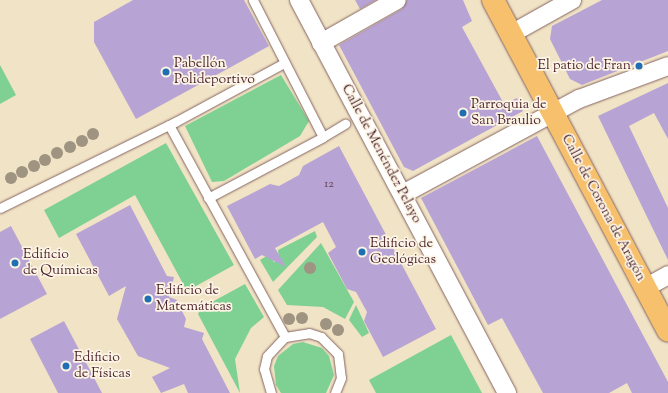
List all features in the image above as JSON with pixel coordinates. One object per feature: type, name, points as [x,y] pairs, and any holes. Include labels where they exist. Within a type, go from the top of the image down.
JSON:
[{"type":"main road","name":"Calle de Corona de Aragón","points":[[493,0],[668,331]]},
{"type":"street","name":"Calle de Menéndez Pelayo","points":[[299,0],[507,393]]},
{"type":"street","points":[[321,43],[397,0]]},
{"type":"street","points":[[511,34],[572,0]]},
{"type":"street","points":[[403,194],[579,100],[668,66]]},
{"type":"street","points":[[645,288],[668,275]]},
{"type":"lane","points":[[253,0],[323,137]]},
{"type":"lane","points":[[0,208],[169,125],[284,63]]},
{"type":"lane","points":[[208,198],[345,124]]},
{"type":"lane","points":[[169,125],[285,337]]},
{"type":"lane","points":[[271,393],[265,383],[267,356],[285,337],[309,333],[331,344],[341,366],[335,393]]},
{"type":"green space","points":[[0,65],[16,95],[0,104]]},
{"type":"green space","points":[[281,75],[309,121],[300,136],[224,181],[212,182],[185,126]]},
{"type":"green space","points":[[166,143],[234,265],[187,291],[135,195],[59,238],[44,210]]},
{"type":"green space","points":[[315,231],[317,237],[273,282],[260,260],[268,255],[274,262],[279,260],[278,250]]},
{"type":"green space","points":[[321,243],[354,302],[345,319],[323,307],[287,305],[278,290]]},
{"type":"green space","points":[[245,284],[264,317],[251,328],[235,359],[240,393],[198,314],[201,308]]},
{"type":"green space","points":[[356,305],[369,333],[362,337],[349,320]]},
{"type":"green space","points":[[451,335],[482,393],[376,393],[369,380]]},
{"type":"green space","points":[[303,342],[322,348],[329,356],[334,375],[326,393],[281,393],[276,385],[274,366],[278,356],[293,344]]},
{"type":"building","name":"Pabellón Polideportivo","points":[[133,0],[244,0],[269,46],[136,119],[94,42],[94,22]]},
{"type":"building","points":[[355,0],[376,0],[360,9]]},
{"type":"building","points":[[407,0],[463,0],[472,21],[462,27],[504,104],[517,98],[523,111],[413,171],[404,167],[339,45],[402,9]]},
{"type":"building","points":[[602,0],[668,0],[668,51],[582,85],[570,79],[550,39],[552,26]]},
{"type":"building","points":[[668,83],[668,139],[654,113],[629,126],[668,208],[668,260],[598,116]]},
{"type":"building","points":[[537,136],[668,382],[668,393],[632,393],[627,383],[609,393],[543,393],[502,318],[488,325],[421,198]]},
{"type":"building","name":"Edificio de Geológicas","points":[[339,146],[436,329],[383,357],[364,321],[367,312],[356,292],[347,289],[328,253],[336,247],[323,222],[275,248],[286,267],[262,255],[255,259],[227,206],[270,184],[279,186],[299,175],[303,166]]},
{"type":"building","name":"Edificio de Matemáticas","points":[[130,205],[167,276],[174,277],[169,297],[177,300],[186,319],[184,327],[204,333],[202,339],[230,393],[188,393],[184,384],[161,393],[152,377],[170,368],[138,356],[117,319],[126,286],[109,296],[76,234]]},
{"type":"building","name":"Edificio de Químicas","points":[[11,226],[47,294],[0,319],[0,232]]},
{"type":"building","name":"Edificio de Físicas","points":[[64,321],[102,393],[58,393],[30,339]]},
{"type":"place","name":"El patio de Fran","points":[[639,66]]},
{"type":"place","name":"Pabellón Polideportivo","points":[[166,72]]},
{"type":"place","name":"Parroquia de San Braulio","points":[[463,113]]},
{"type":"place","name":"Edificio de Geológicas","points":[[362,252]]},
{"type":"place","name":"Edificio de Químicas","points":[[15,263]]},
{"type":"place","name":"Edificio de Matemáticas","points":[[148,299]]},
{"type":"place","name":"Edificio de Físicas","points":[[66,366]]}]
